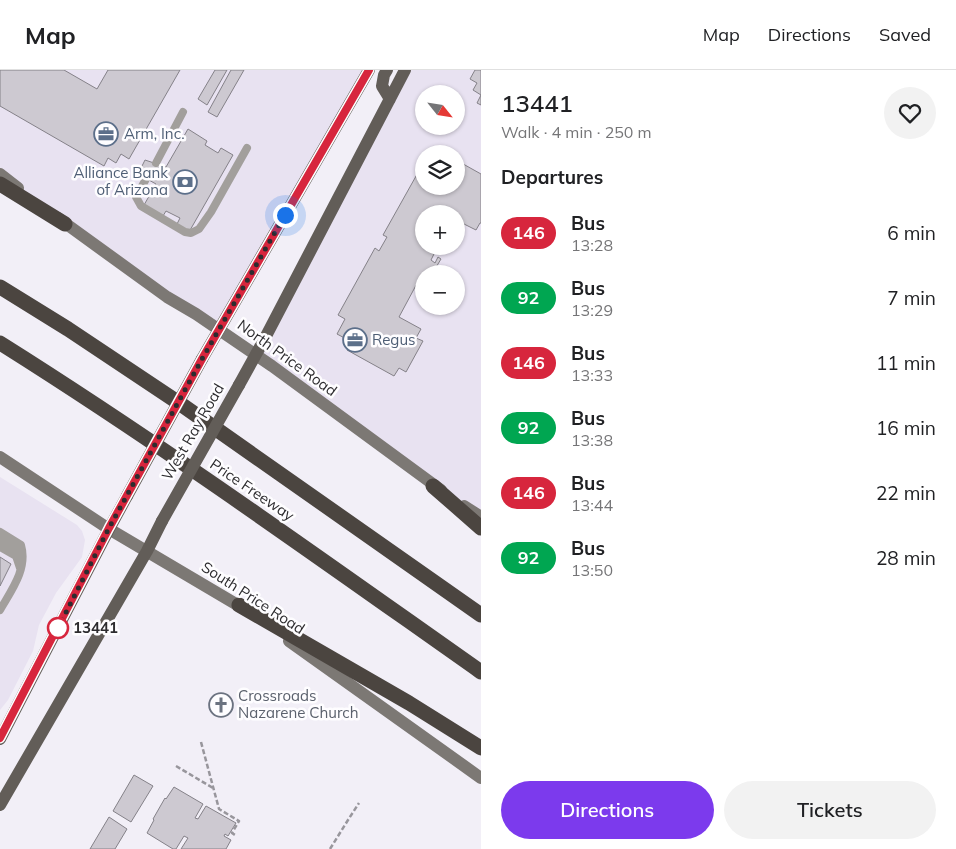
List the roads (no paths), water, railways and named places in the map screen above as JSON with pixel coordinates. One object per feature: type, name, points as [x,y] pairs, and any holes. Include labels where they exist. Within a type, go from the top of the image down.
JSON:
[{"type":"highway","points":[[0,184],[65,224]]},
{"type":"highway","name":"Price Freeway","points":[[0,287],[182,405],[481,615]]},
{"type":"highway","name":"Price Freeway","points":[[0,343],[72,388],[284,533],[481,672]]},
{"type":"highway","points":[[433,486],[481,528]]},
{"type":"highway","points":[[238,605],[409,703],[481,748]]},
{"type":"main road","name":"West Ray Road","points":[[0,738],[109,528],[202,359],[369,70]]},
{"type":"main road","points":[[387,70],[382,86],[390,99]]},
{"type":"main road","name":"West Ray Road","points":[[0,805],[147,551],[256,355],[405,70]]},
{"type":"main road","name":"North Price Road","points":[[0,174],[65,224],[167,297],[196,314],[272,366],[433,486],[481,517]]},
{"type":"main road","name":"South Price Road","points":[[0,457],[109,528],[238,605],[481,778]]},
{"type":"lane","points":[[156,163],[183,112]]},
{"type":"lane","points":[[146,179],[136,198],[141,206],[185,232],[191,233],[199,229],[211,212],[247,148]]},
{"type":"lane","points":[[0,532],[21,545],[22,555],[20,575],[0,610]]},
{"type":"lane","points":[[0,539],[18,549],[21,566]]},
{"type":"lane","points":[[0,547],[16,556],[21,566]]},
{"type":"place","name":"Arm, Inc.","points":[[106,134]]},
{"type":"place","name":"Alliance Bank of Arizona","points":[[185,182]]},
{"type":"place","name":"Regus","points":[[355,340]]},
{"type":"place","name":"13441","points":[[58,628]]},
{"type":"place","name":"Crossroads Nazarene Church","points":[[221,705]]}]
